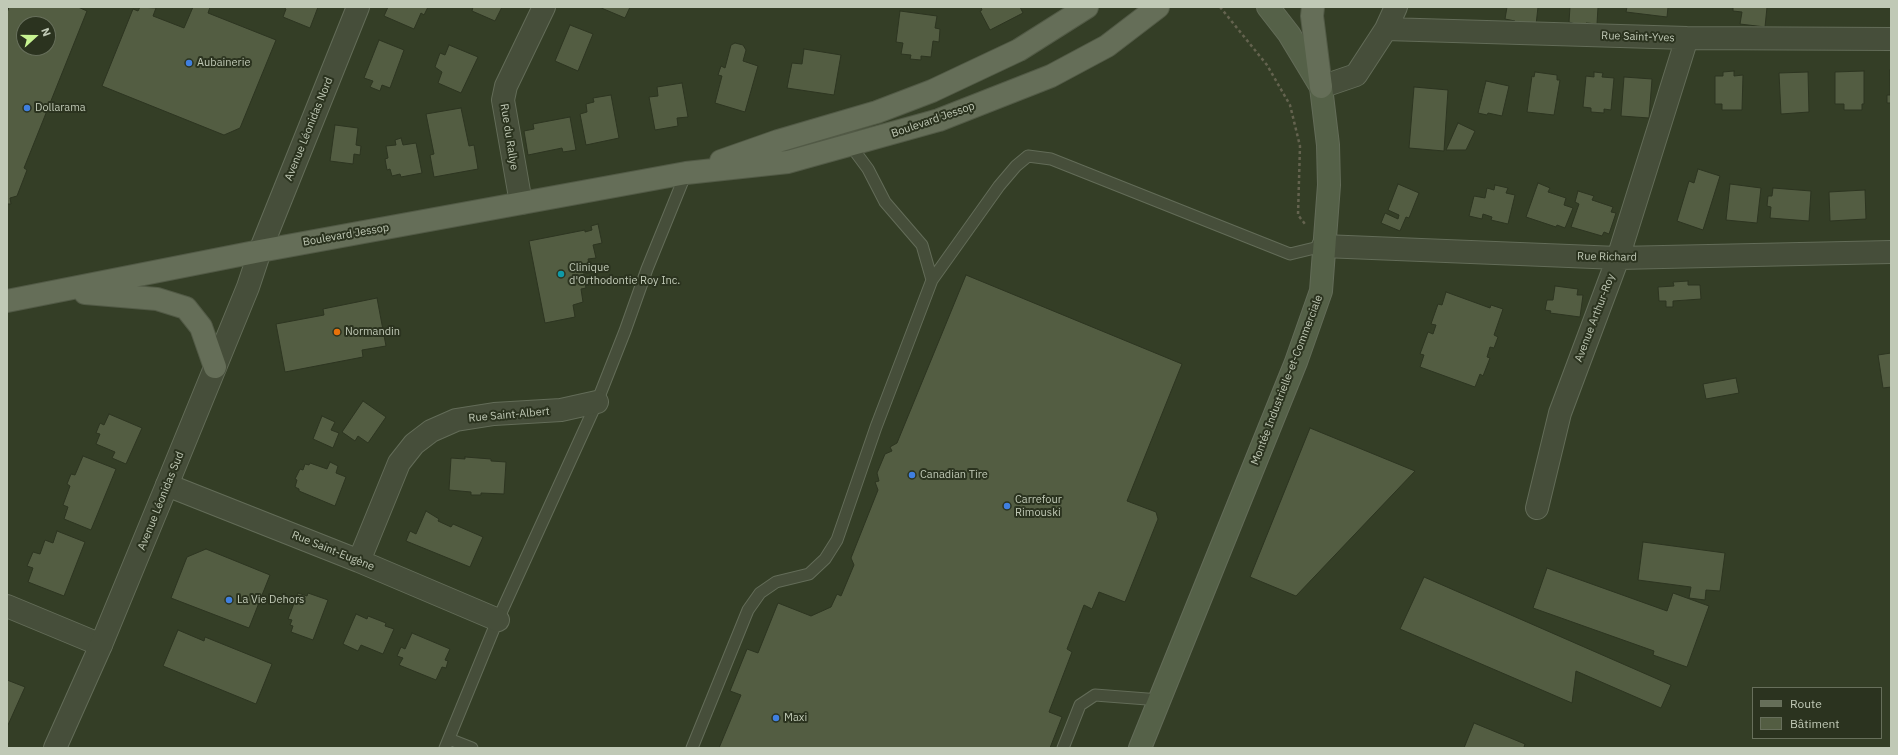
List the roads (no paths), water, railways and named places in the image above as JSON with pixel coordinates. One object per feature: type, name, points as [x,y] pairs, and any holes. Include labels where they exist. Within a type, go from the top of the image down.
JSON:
[{"type":"main road","name":"Boulevard Jessop","points":[[686,173],[778,141],[877,112],[932,91],[1019,50],[1087,7]]},
{"type":"main road","name":"Boulevard Jessop","points":[[7,301],[260,251],[686,173],[788,162],[851,146],[939,120],[1051,76],[1107,46],[1158,7]]},
{"type":"main road","name":"Montée Industrielle-et-Commerciale","points":[[1140,748],[1296,362],[1321,290],[1329,178],[1328,146],[1321,87],[1289,34],[1268,7]]},
{"type":"main road","points":[[1313,7],[1312,16],[1321,87]]},
{"type":"main road","points":[[56,291],[157,299],[186,308],[201,327],[215,366]]},
{"type":"street","name":"Avenue Léonidas Nord","points":[[260,251],[358,7]]},
{"type":"street","name":"Rue du Rallye","points":[[521,203],[503,100],[506,86],[544,7]]},
{"type":"street","points":[[1321,87],[1356,75],[1386,29],[1396,7]]},
{"type":"street","name":"Rue Saint-Yves","points":[[1386,29],[1687,38],[1891,38]]},
{"type":"street","name":"Avenue Arthur-Roy","points":[[1537,508],[1560,413],[1618,258],[1687,38]]},
{"type":"street","name":"Rue Richard","points":[[1323,246],[1618,258],[1891,252]]},
{"type":"street","name":"Avenue Léonidas Sud","points":[[55,748],[101,645],[168,485],[248,287],[260,251]]},
{"type":"street","name":"Rue Saint-Albert","points":[[358,561],[399,463],[414,444],[431,431],[456,420],[494,414],[561,410],[597,402]]},
{"type":"street","name":"Rue Saint-Eugène","points":[[168,485],[358,561],[498,620]]},
{"type":"street","points":[[7,606],[101,645]]},
{"type":"lane","points":[[851,146],[868,169],[885,202],[922,244],[932,280]]},
{"type":"lane","points":[[692,748],[748,610],[760,592],[776,582],[809,574],[825,560],[837,540],[876,427],[932,280],[999,186],[1016,166],[1028,156],[1051,159],[1290,254],[1323,246]]},
{"type":"lane","points":[[472,748],[447,743],[498,620],[597,402],[625,331],[647,269],[686,173]]},
{"type":"lane","points":[[1063,748],[1080,705],[1095,695],[1160,700]]},
{"type":"place","name":"Aubainerie","points":[[189,63]]},
{"type":"place","name":"Dollarama","points":[[27,108]]},
{"type":"place","name":"Clinique d'Orthodontie Roy Inc.","points":[[561,274]]},
{"type":"place","name":"Normandin","points":[[337,332]]},
{"type":"place","name":"Canadian Tire","points":[[912,475]]},
{"type":"place","name":"Carrefour Rimouski","points":[[1007,506]]},
{"type":"place","name":"La Vie Dehors","points":[[229,600]]},
{"type":"place","name":"Maxi","points":[[776,718]]}]
